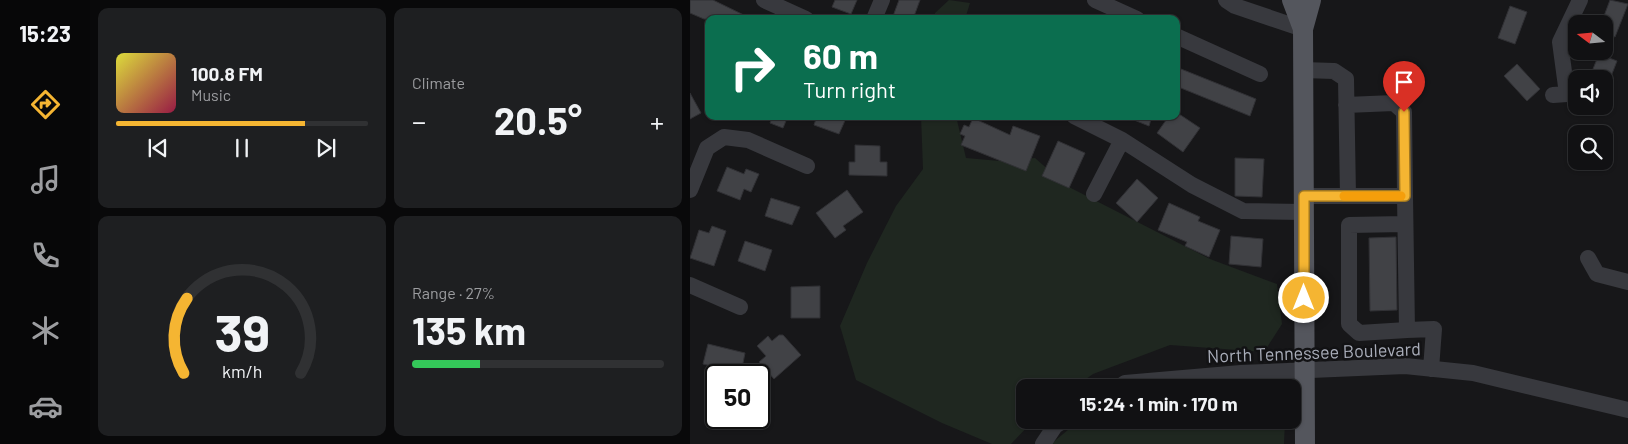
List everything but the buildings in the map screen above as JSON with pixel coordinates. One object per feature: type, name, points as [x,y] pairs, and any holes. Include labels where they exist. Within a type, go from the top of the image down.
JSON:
[{"type":"main road","points":[[1292,0],[1303,29]]},
{"type":"main road","points":[[1305,444],[1303,29],[1311,0]]},
{"type":"street","points":[[764,0],[797,15]]},
{"type":"street","points":[[876,15],[882,0]]},
{"type":"street","points":[[1095,0],[1128,15]]},
{"type":"street","points":[[1226,0],[1236,6],[1303,29]]},
{"type":"street","points":[[1553,95],[1567,94],[1560,42],[1580,0]]},
{"type":"street","points":[[1180,38],[1260,74]]},
{"type":"street","points":[[1303,70],[1334,71],[1346,79],[1348,196]]},
{"type":"street","points":[[1346,105],[1394,103],[1404,112],[1407,330]]},
{"type":"street","points":[[1082,120],[1122,140],[1192,185],[1243,211],[1304,204],[1348,196],[1405,196]]},
{"type":"street","points":[[690,190],[707,148],[724,137],[748,140],[807,166]]},
{"type":"street","points":[[1094,194],[1122,140]]},
{"type":"street","points":[[1406,224],[1349,225],[1349,324],[1360,333],[1434,329],[1431,369]]},
{"type":"street","points":[[1588,258],[1597,274],[1628,282]]},
{"type":"street","points":[[690,284],[740,306]]},
{"type":"street","name":"North Tennessee Boulevard","points":[[1180,379],[1305,370],[1405,366],[1473,373],[1628,410]]},
{"type":"street","points":[[1043,444],[1054,429]]},
{"type":"shaded area","points":[[949,0],[970,3],[966,15],[935,15]]},
{"type":"shaded area","points":[[921,120],[957,120],[966,158],[1000,161],[1035,158],[1067,186],[1210,259],[1277,284],[1282,324],[1264,352],[1170,345],[1093,374],[1086,379],[1016,379],[1016,429],[1025,429],[1011,444],[992,444],[942,423],[856,380],[840,326],[867,263],[896,206],[923,169]]},
{"type":"shaded area","points":[[1069,429],[1285,429],[1284,444],[1051,444]]},
{"type":"slow traffic","points":[[1344,196],[1401,196]]},
{"type":"route","points":[[1304,298],[1304,196],[1405,196],[1404,112]]}]
